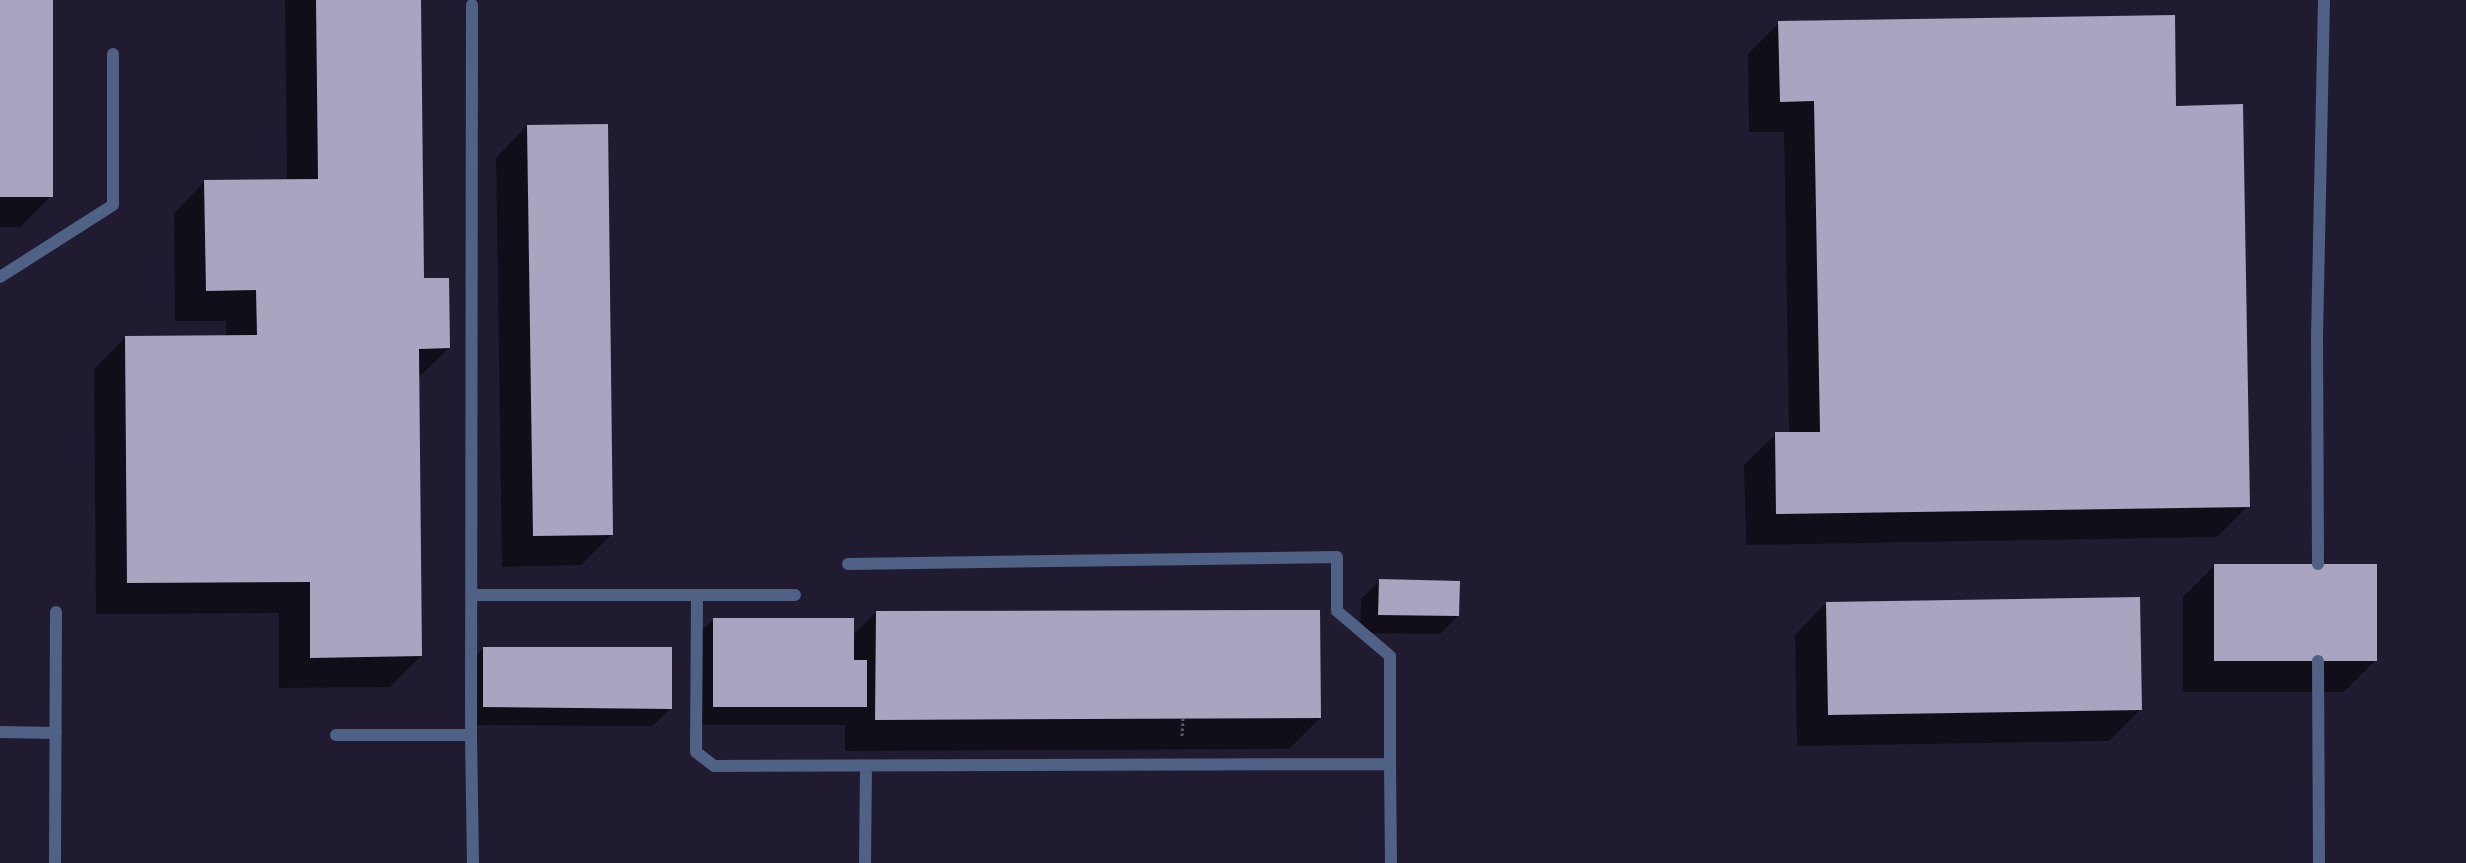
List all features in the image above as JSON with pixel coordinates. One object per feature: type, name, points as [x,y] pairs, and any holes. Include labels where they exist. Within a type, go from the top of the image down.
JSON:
[{"type":"lane","points":[[2318,564],[2317,337],[2324,0]]},
{"type":"lane","points":[[472,5],[471,735],[473,863]]},
{"type":"lane","points":[[0,277],[113,206],[113,54]]},
{"type":"lane","points":[[848,564],[1337,557],[1337,611],[1390,656],[1391,863]]},
{"type":"lane","points":[[471,595],[795,595]]},
{"type":"lane","points":[[697,595],[696,752],[714,766],[1390,764]]},
{"type":"lane","points":[[54,863],[56,612]]},
{"type":"lane","points":[[2318,661],[2319,863]]},
{"type":"lane","points":[[0,732],[56,733]]},
{"type":"lane","points":[[336,735],[471,735]]},
{"type":"lane","points":[[865,863],[866,766]]},
{"type":"building","points":[[0,0],[53,0],[53,197],[0,197]]},
{"type":"building","points":[[316,0],[421,0],[424,278],[449,278],[450,348],[419,349],[422,656],[310,658],[310,582],[127,583],[125,336],[257,335],[256,290],[206,291],[204,180],[318,179]]},
{"type":"building","points":[[2175,15],[2176,106],[2243,104],[2250,507],[1776,514],[1775,432],[1820,432],[1814,101],[1780,102],[1778,21]]},
{"type":"building","points":[[608,124],[613,535],[533,536],[527,125]]},
{"type":"building","points":[[2214,564],[2377,564],[2377,661],[2214,661]]},
{"type":"building","points":[[1379,579],[1460,581],[1459,616],[1378,615]]},
{"type":"building","points":[[2140,597],[2142,710],[1828,715],[1826,602]]},
{"type":"building","points":[[1320,610],[1321,718],[875,720],[876,611]]},
{"type":"building","points":[[713,618],[854,618],[854,660],[867,660],[867,707],[713,707]]},
{"type":"building","points":[[483,647],[672,647],[672,709],[483,707]]}]
